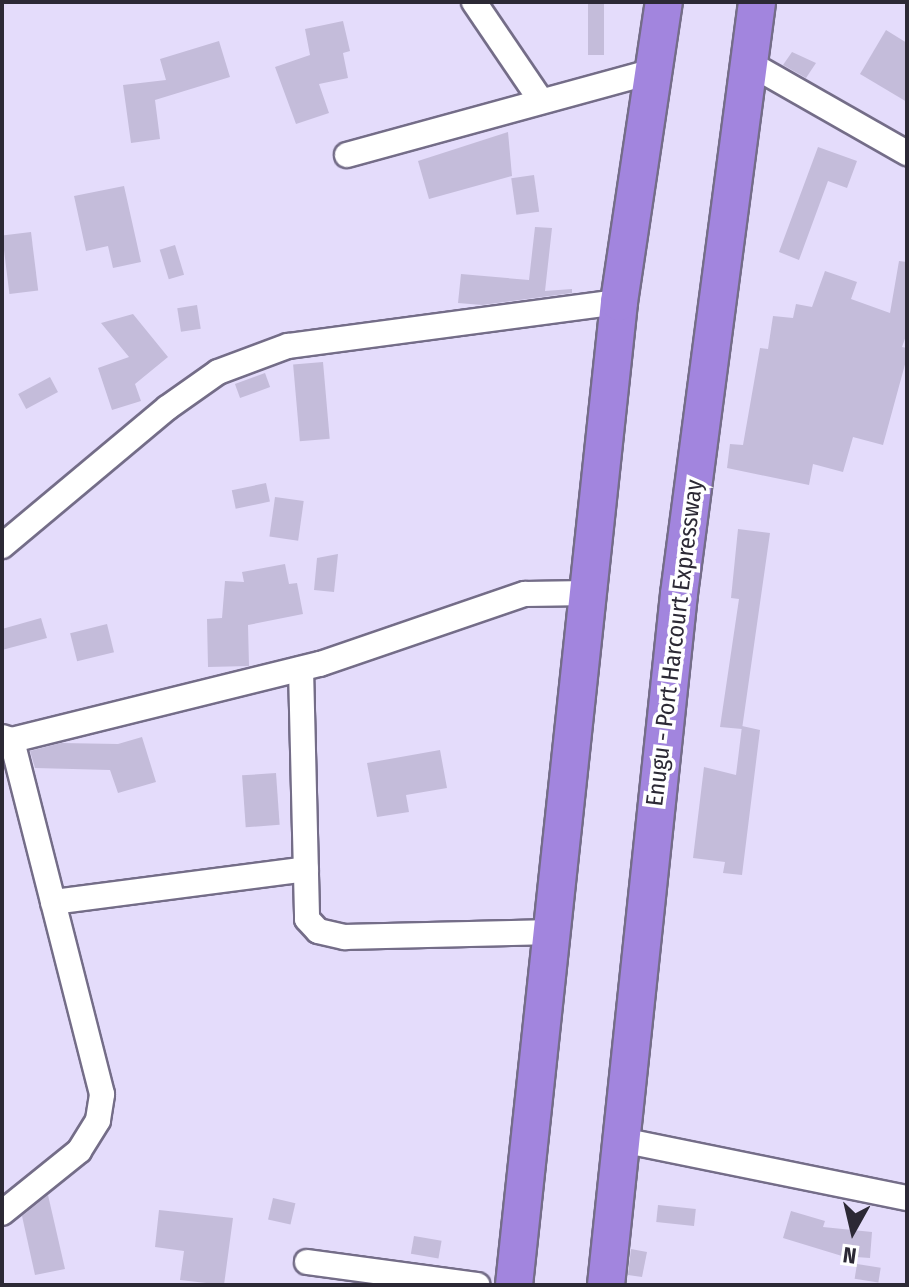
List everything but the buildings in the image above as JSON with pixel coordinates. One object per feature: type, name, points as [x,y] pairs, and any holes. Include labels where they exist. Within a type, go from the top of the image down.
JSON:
[{"type":"highway","points":[[514,1285],[619,302],[664,2]]},
{"type":"highway","name":"Enugu - Port Harcourt Expressway","points":[[606,1285],[679,594],[757,2]]},
{"type":"street","points":[[474,2],[540,99]]},
{"type":"street","points":[[749,63],[907,153]]},
{"type":"street","points":[[347,155],[540,99],[654,71]]},
{"type":"street","points":[[2,546],[167,408],[218,372],[288,346],[619,302]]},
{"type":"street","points":[[2,1213],[79,1151],[98,1120],[102,1094],[7,738],[301,669],[486,603],[525,594],[588,593]]},
{"type":"street","points":[[301,669],[307,919],[332,936],[552,932]]},
{"type":"street","points":[[53,902],[306,869]]},
{"type":"street","points":[[621,1140],[907,1198]]},
{"type":"street","points":[[307,1262],[477,1285]]}]
